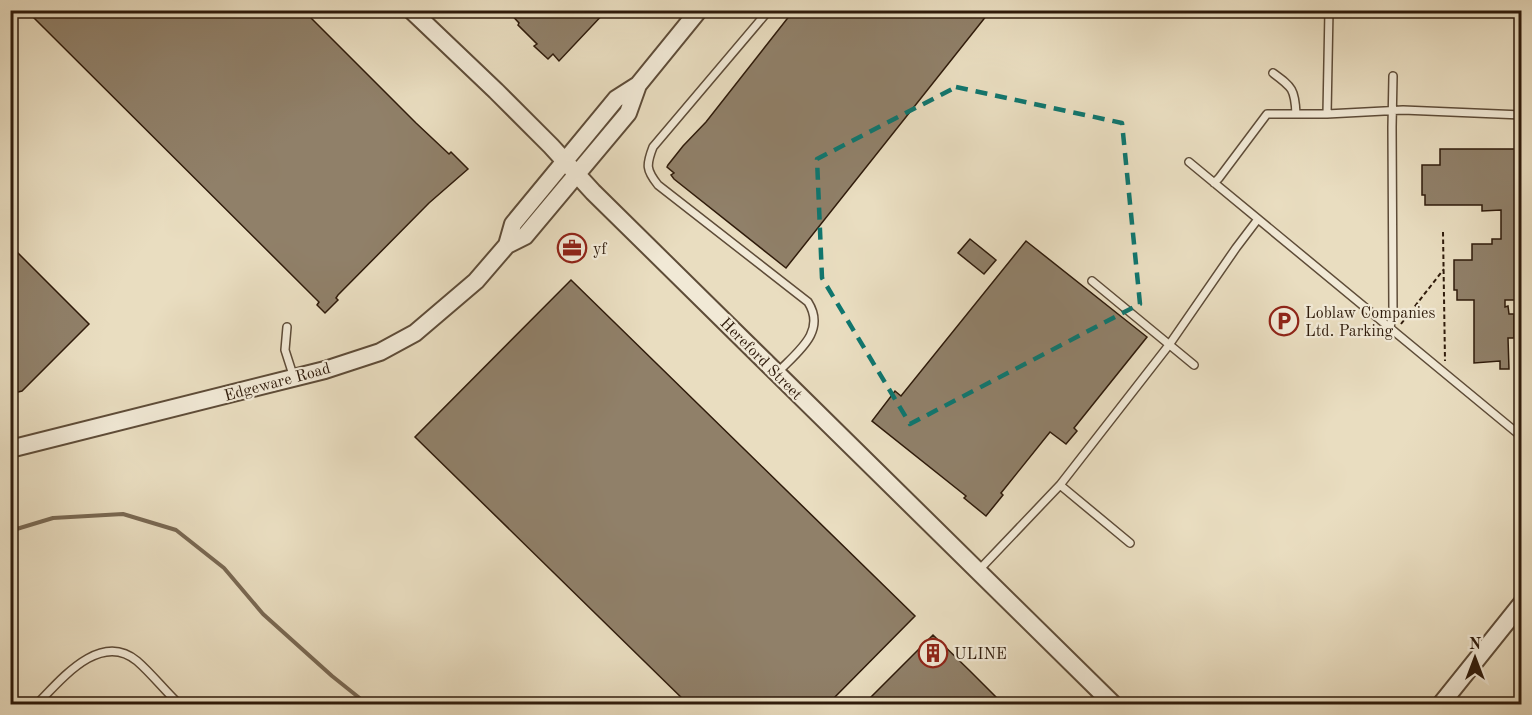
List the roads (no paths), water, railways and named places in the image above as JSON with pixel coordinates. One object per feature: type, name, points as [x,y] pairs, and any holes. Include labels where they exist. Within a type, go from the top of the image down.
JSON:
[{"type":"street","name":"Hereford Street","points":[[411,10],[496,91],[576,175],[1113,705]]},
{"type":"street","name":"Edgeware Road","points":[[507,245],[513,225],[616,99],[638,85],[699,10]]},
{"type":"street","name":"Edgeware Road","points":[[10,449],[294,378],[380,352],[415,333],[476,281],[507,245],[525,236],[628,112],[638,85]]},
{"type":"street","points":[[1441,705],[1521,603]]},
{"type":"lane","points":[[1327,114],[1329,10]]},
{"type":"lane","points":[[764,12],[653,147],[648,160],[649,173],[658,185],[808,302],[815,313],[815,324],[808,339],[777,373]]},
{"type":"lane","points":[[1273,74],[1292,87],[1296,114]]},
{"type":"lane","points":[[1392,330],[1393,76]]},
{"type":"lane","points":[[1214,183],[1267,114],[1327,114],[1392,110],[1521,115]]},
{"type":"lane","points":[[1189,162],[1521,437]]},
{"type":"lane","points":[[977,572],[1060,485],[1169,345],[1258,219]]},
{"type":"lane","points":[[1092,281],[1194,365]]},
{"type":"lane","points":[[287,327],[285,350],[294,378]]},
{"type":"lane","points":[[1060,485],[1130,543]]},
{"type":"lane","points":[[37,705],[74,666],[85,659],[106,652],[118,652],[135,660],[179,705]]},
{"type":"waterway","points":[[10,531],[53,518],[123,514],[176,530],[224,568],[263,614],[367,704]]},
{"type":"place","name":"yf","points":[[572,248]]},
{"type":"place","name":"Loblaw Companies Ltd. Parking","points":[[1284,321]]},
{"type":"place","name":"ULINE","points":[[933,653]]}]
